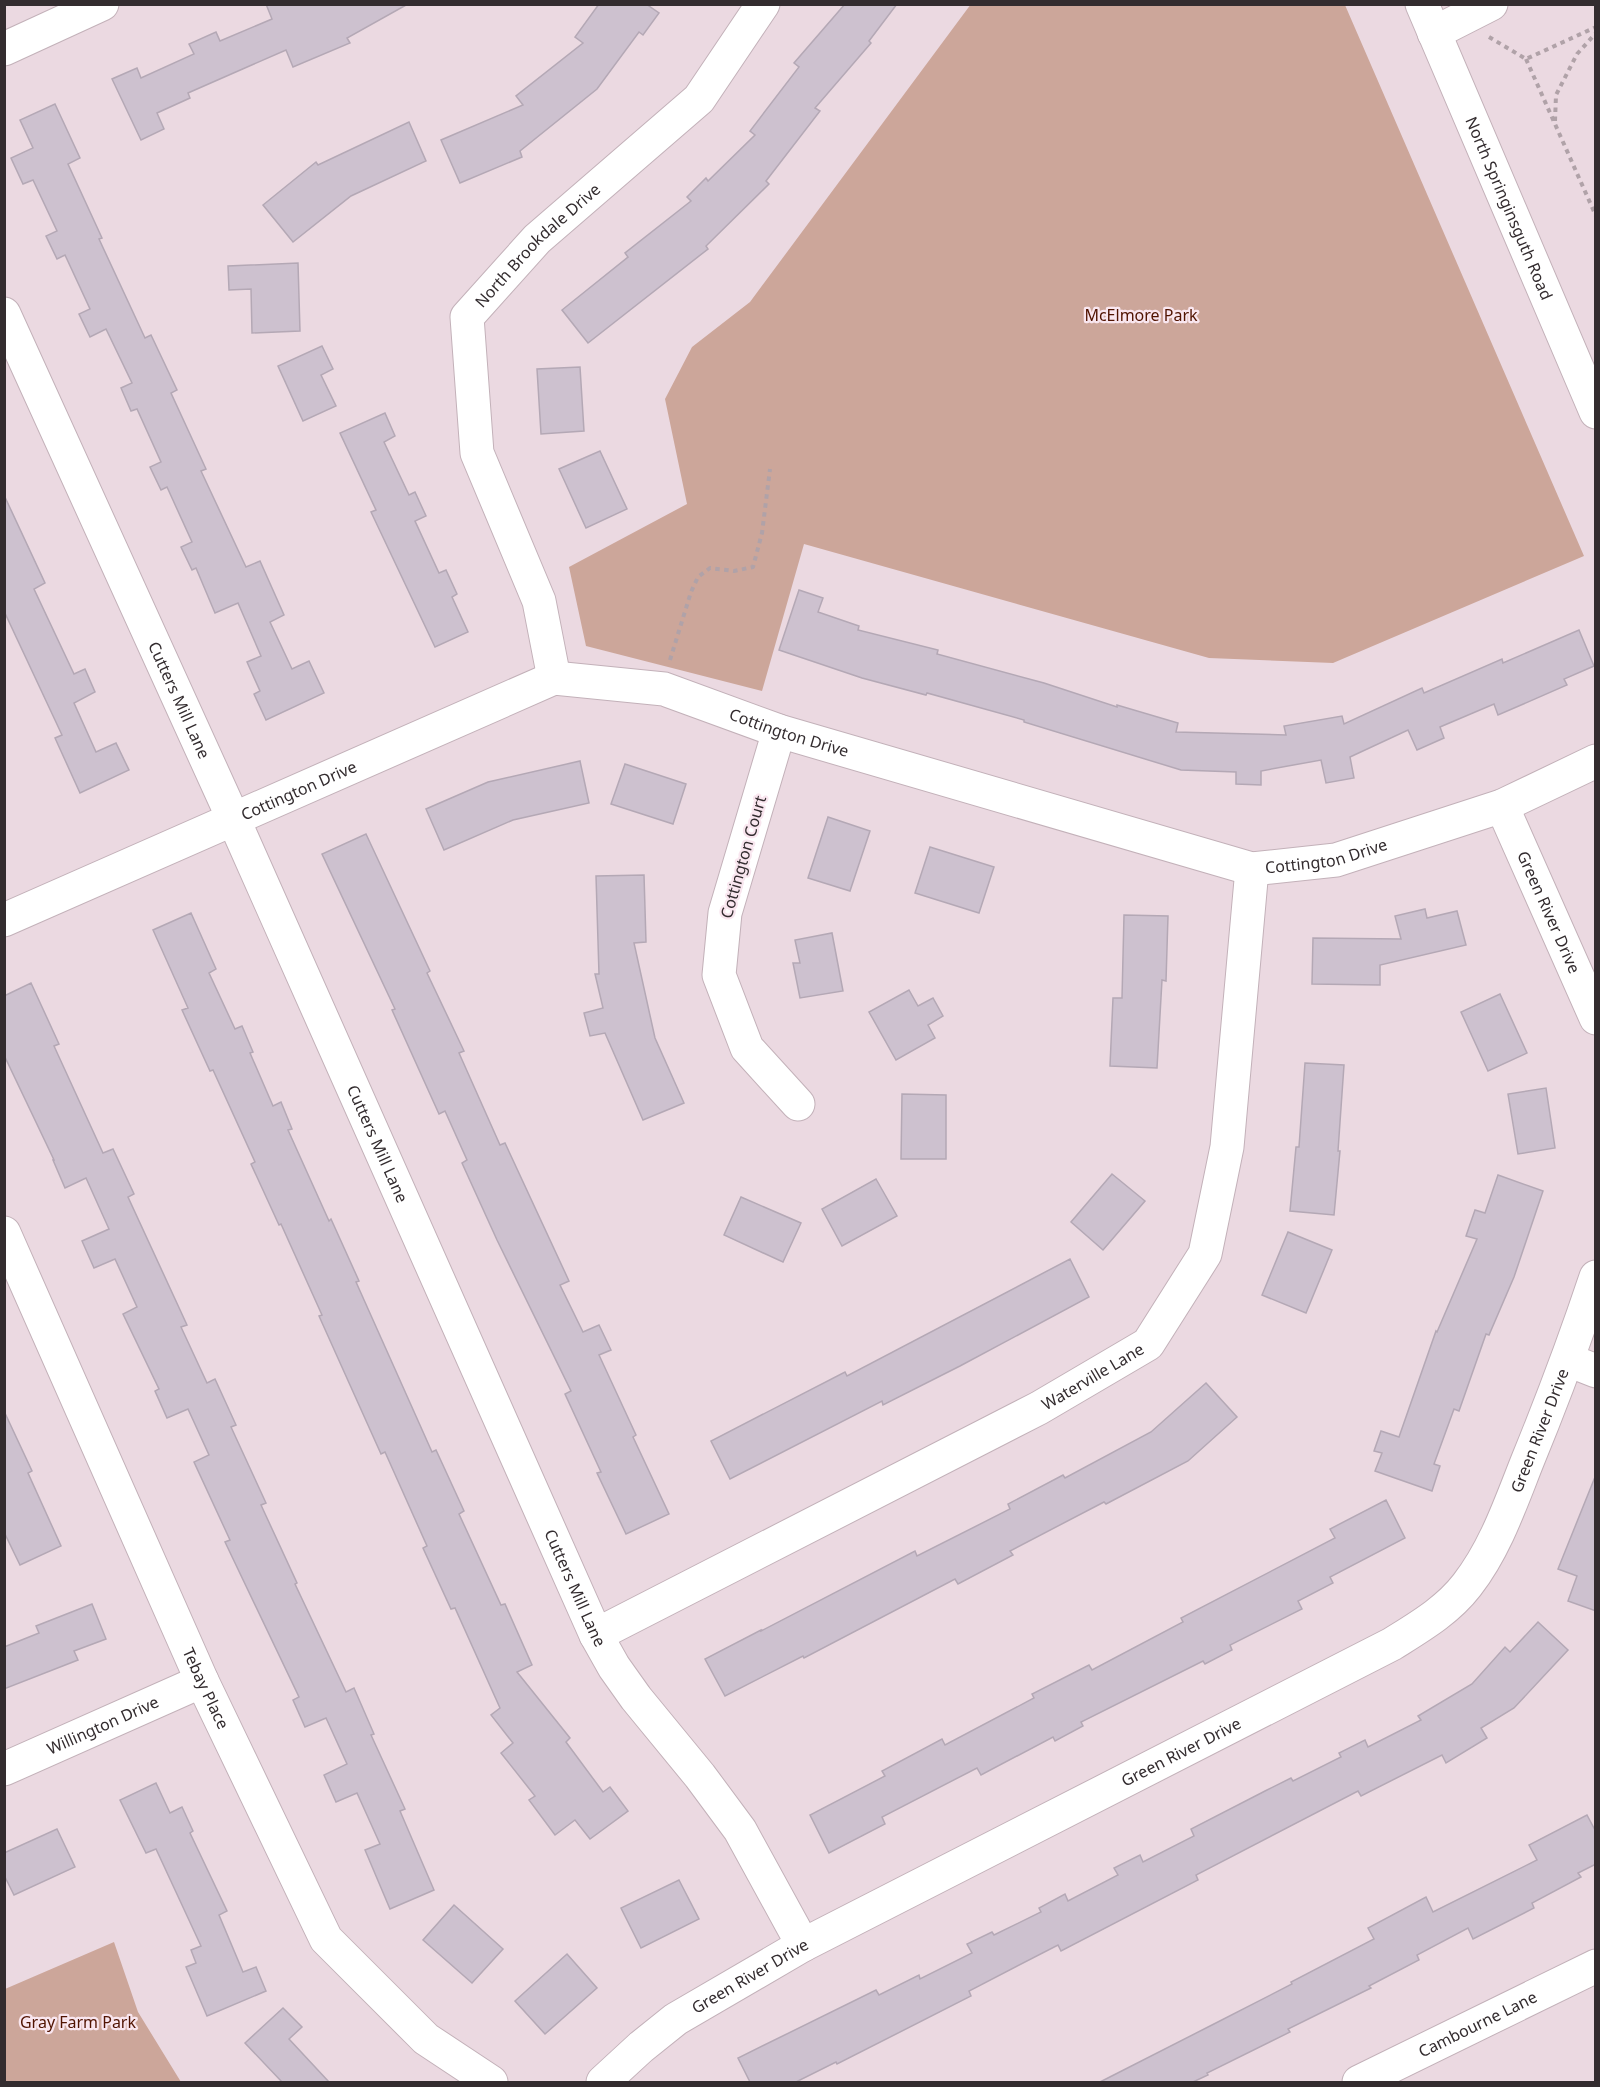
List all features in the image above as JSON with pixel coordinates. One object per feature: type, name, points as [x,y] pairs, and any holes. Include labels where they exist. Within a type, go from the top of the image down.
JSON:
[{"type":"street","points":[[4,49],[102,4]]},
{"type":"street","name":"North Brookdale Drive","points":[[554,678],[539,601],[477,453],[466,317],[537,238],[699,99],[763,4]]},
{"type":"street","points":[[1428,19],[1488,20]]},
{"type":"street","name":"North Springinsguth Road","points":[[1428,19],[1596,412]]},
{"type":"street","name":"Cutters Mill Lane","points":[[4,315],[233,818],[597,1635],[625,1683],[740,1830],[803,1945]]},
{"type":"street","name":"Cottington Drive","points":[[4,920],[554,678],[664,689],[779,731],[1252,869],[1336,860],[1502,806],[1596,761]]},
{"type":"street","name":"Cottington Court","points":[[779,731],[724,913],[720,975],[747,1048],[798,1104]]},
{"type":"street","name":"Green River Drive","points":[[1502,806],[1596,1018]]},
{"type":"street","name":"Waterville Lane","points":[[597,1635],[1039,1408],[1148,1344],[1205,1254],[1227,1146],[1252,869]]},
{"type":"street","name":"Tebay Place","points":[[4,1233],[202,1681],[326,1939],[426,2038],[491,2082]]},
{"type":"street","name":"Green River Drive","points":[[603,2082],[676,2019],[803,1945],[1392,1644],[1435,1617],[1466,1587],[1483,1562],[1582,1365],[1596,1277]]},
{"type":"street","name":"Willington Drive","points":[[4,1769],[202,1681]]},
{"type":"street","name":"Cambourne Lane","points":[[1359,2082],[1596,1966]]},
{"type":"path","points":[[1488,20],[1526,59],[1596,216]]},
{"type":"path","points":[[1526,59],[1596,27]]},
{"type":"path","points":[[1555,124],[1556,95],[1577,54],[1596,33]]},
{"type":"path","points":[[670,660],[691,592],[698,577],[710,568],[734,571],[753,567],[762,533],[770,469]]},
{"type":"green space","name":"McElmore Park","points":[[971,4],[1345,5],[1584,556],[1333,663],[1209,658],[804,544],[762,691],[586,646],[569,567],[687,504],[665,399],[692,347],[750,302]]},
{"type":"green space","name":"Gray Farm Park","points":[[114,1942],[138,2012],[181,2082],[5,2082],[5,1989]]},
{"type":"building","points":[[266,4],[408,4],[347,38],[350,43],[293,67],[286,50],[188,93],[190,98],[157,113],[164,129],[141,140],[112,79],[137,68],[141,78],[194,54],[189,44],[216,32],[220,41],[272,19]]},
{"type":"building","points":[[599,4],[646,4],[659,13],[643,35],[639,32],[597,89],[520,151],[522,157],[460,183],[441,140],[523,105],[516,96],[583,43],[575,37]]},
{"type":"building","points":[[845,4],[897,4],[869,41],[871,43],[815,108],[820,111],[766,181],[769,184],[706,246],[708,249],[588,343],[562,310],[628,257],[625,253],[691,201],[687,197],[706,178],[708,181],[755,135],[750,131],[799,67],[794,63]]},
{"type":"building","points":[[55,104],[80,158],[68,164],[102,238],[99,239],[145,338],[151,335],[177,390],[171,393],[206,469],[201,471],[246,567],[260,561],[284,615],[270,622],[292,669],[309,661],[324,693],[266,720],[254,694],[260,691],[247,662],[261,656],[238,603],[215,613],[196,568],[192,570],[181,547],[192,542],[167,487],[161,490],[150,467],[161,462],[137,409],[131,411],[121,388],[132,383],[106,329],[90,337],[79,314],[90,309],[65,255],[57,259],[46,236],[57,231],[33,180],[23,184],[11,158],[33,148],[20,120]]},
{"type":"building","points":[[409,122],[426,161],[351,196],[293,242],[263,205],[316,162],[318,165]]},
{"type":"building","points":[[298,263],[300,331],[252,333],[251,289],[229,290],[228,266]]},
{"type":"building","points":[[322,346],[333,369],[321,375],[336,406],[303,421],[278,366]]},
{"type":"building","points":[[580,367],[584,431],[541,434],[537,369]]},
{"type":"building","points":[[385,413],[395,436],[384,442],[409,495],[415,492],[426,516],[415,521],[439,573],[446,570],[457,594],[452,597],[468,632],[435,647],[371,512],[376,510],[340,433]]},
{"type":"building","points":[[600,451],[627,509],[586,528],[559,469]]},
{"type":"building","points":[[4,495],[45,583],[34,589],[74,674],[85,669],[95,692],[74,703],[96,752],[116,743],[129,770],[80,793],[55,738],[62,735],[4,611]]},
{"type":"building","points":[[799,590],[823,598],[818,612],[859,626],[858,630],[938,650],[937,654],[1178,723],[1176,732],[1286,735],[1284,726],[1342,716],[1344,724],[1422,688],[1424,693],[1502,659],[1503,663],[1579,630],[1594,666],[1564,679],[1567,685],[1498,715],[1494,704],[1440,727],[1444,738],[1417,750],[1408,730],[1350,757],[1354,778],[1326,783],[1321,760],[1261,771],[1261,785],[1236,784],[1236,772],[1181,770],[1024,722],[1024,720],[862,678],[779,650]]},
{"type":"building","points":[[580,761],[589,803],[513,820],[444,850],[426,809],[488,782]]},
{"type":"building","points":[[625,764],[686,784],[673,824],[611,804]]},
{"type":"building","points":[[828,817],[870,831],[850,891],[808,878]]},
{"type":"building","points":[[366,834],[430,971],[427,973],[464,1051],[459,1053],[500,1145],[505,1143],[569,1281],[560,1285],[583,1332],[599,1325],[611,1350],[599,1355],[636,1435],[633,1437],[669,1514],[626,1534],[597,1473],[601,1472],[565,1394],[571,1391],[497,1240],[462,1163],[467,1160],[445,1111],[439,1114],[392,1010],[395,1009],[322,854]]},
{"type":"building","points":[[930,847],[994,867],[979,913],[915,893]]},
{"type":"building","points":[[644,875],[646,942],[634,943],[655,1038],[684,1103],[643,1120],[605,1033],[590,1036],[584,1013],[603,1008],[595,974],[599,974],[596,876]]},
{"type":"building","points":[[1425,909],[1427,918],[1457,911],[1466,945],[1380,965],[1380,985],[1312,984],[1313,938],[1401,939],[1395,916]]},
{"type":"building","points":[[191,913],[216,969],[209,973],[235,1029],[242,1026],[253,1052],[250,1053],[273,1106],[281,1102],[292,1129],[288,1130],[359,1281],[356,1282],[432,1452],[436,1450],[464,1511],[459,1514],[501,1605],[505,1604],[532,1665],[517,1672],[570,1738],[566,1742],[603,1792],[610,1787],[628,1811],[590,1839],[575,1820],[555,1835],[529,1800],[535,1796],[501,1753],[513,1743],[491,1715],[500,1708],[455,1608],[451,1609],[423,1548],[427,1546],[385,1452],[381,1454],[319,1316],[322,1315],[251,1164],[255,1162],[213,1070],[210,1071],[182,1010],[188,1008],[153,930]]},
{"type":"building","points":[[1124,915],[1168,916],[1166,981],[1162,980],[1157,1068],[1110,1066],[1113,998],[1122,998]]},
{"type":"building","points":[[832,933],[843,991],[800,998],[793,963],[800,963],[795,940]]},
{"type":"building","points":[[31,983],[59,1044],[54,1046],[103,1153],[113,1149],[134,1194],[128,1197],[187,1325],[181,1327],[207,1383],[215,1379],[236,1425],[231,1427],[266,1503],[261,1505],[297,1583],[295,1584],[346,1692],[354,1688],[374,1734],[371,1735],[405,1809],[400,1811],[434,1890],[390,1909],[365,1850],[380,1844],[357,1793],[336,1802],[324,1775],[347,1764],[326,1718],[305,1727],[293,1700],[299,1697],[225,1542],[230,1540],[194,1462],[209,1455],[188,1409],[167,1418],[155,1391],[159,1389],[123,1314],[137,1307],[115,1259],[94,1268],[82,1241],[109,1229],[86,1178],[65,1188],[4,1055],[4,996]]},
{"type":"building","points":[[909,990],[918,1006],[933,998],[943,1016],[928,1025],[935,1038],[896,1060],[869,1012]]},
{"type":"building","points":[[1500,994],[1527,1053],[1488,1071],[1461,1012]]},
{"type":"building","points":[[1305,1063],[1344,1065],[1334,1215],[1290,1211],[1296,1147],[1299,1147]]},
{"type":"building","points":[[1546,1088],[1555,1148],[1518,1154],[1508,1094]]},
{"type":"building","points":[[902,1094],[946,1095],[946,1159],[901,1159]]},
{"type":"building","points":[[1112,1174],[1145,1201],[1103,1250],[1071,1222]]},
{"type":"building","points":[[1498,1175],[1543,1191],[1514,1277],[1489,1335],[1486,1334],[1459,1411],[1454,1409],[1434,1464],[1440,1466],[1432,1491],[1375,1471],[1382,1453],[1374,1451],[1381,1431],[1399,1437],[1436,1331],[1477,1239],[1466,1236],[1475,1210],[1485,1213]]},
{"type":"building","points":[[876,1179],[897,1216],[842,1246],[822,1209]]},
{"type":"building","points":[[741,1197],[801,1223],[783,1262],[724,1235]]},
{"type":"building","points":[[1288,1232],[1332,1250],[1306,1313],[1262,1295]]},
{"type":"building","points":[[1070,1259],[1089,1297],[960,1366],[883,1405],[882,1401],[730,1479],[711,1441],[845,1372],[847,1376]]},
{"type":"building","points":[[1206,1383],[1237,1417],[1188,1461],[1010,1551],[1013,1555],[958,1584],[955,1579],[804,1658],[803,1656],[725,1696],[705,1659],[915,1551],[917,1556],[1010,1509],[1008,1504],[1063,1475],[1065,1478],[1151,1432]]},
{"type":"building","points":[[4,1411],[32,1471],[28,1473],[61,1546],[20,1565],[4,1532]]},
{"type":"building","points":[[1595,1477],[1596,1611],[1568,1601],[1577,1576],[1558,1569]]},
{"type":"building","points":[[1386,1500],[1405,1538],[1330,1577],[1333,1583],[1298,1601],[1302,1609],[1230,1645],[1232,1650],[1205,1664],[1203,1661],[1081,1722],[1083,1726],[1055,1741],[1053,1737],[981,1775],[977,1768],[882,1817],[885,1824],[829,1853],[810,1815],[885,1776],[882,1771],[942,1739],[945,1745],[1034,1698],[1032,1694],[1089,1665],[1092,1670],[1183,1622],[1181,1618],[1335,1538],[1330,1529]]},
{"type":"building","points":[[92,1604],[106,1639],[74,1651],[78,1660],[4,1689],[4,1647],[39,1633],[36,1626]]},
{"type":"building","points":[[1538,1622],[1568,1650],[1514,1708],[1481,1728],[1487,1738],[1446,1763],[1442,1755],[1361,1796],[1358,1791],[1196,1875],[1198,1880],[1061,1951],[1058,1945],[969,1991],[971,1996],[837,2064],[836,2062],[796,2082],[750,2082],[738,2058],[876,1990],[879,1995],[919,1975],[920,1979],[972,1953],[967,1944],[992,1932],[994,1935],[1041,1912],[1039,1908],[1065,1894],[1068,1901],[1118,1875],[1114,1868],[1140,1855],[1143,1862],[1194,1836],[1191,1829],[1291,1778],[1293,1781],[1341,1757],[1339,1753],[1365,1740],[1368,1747],[1421,1720],[1418,1716],[1472,1684],[1505,1647],[1510,1652]]},
{"type":"building","points":[[156,1783],[170,1813],[182,1807],[193,1831],[190,1833],[227,1911],[219,1915],[243,1972],[256,1967],[266,1991],[207,2016],[186,1967],[196,1963],[191,1950],[201,1946],[156,1849],[146,1853],[120,1800]]},
{"type":"building","points":[[1587,1815],[1596,1832],[1596,1864],[1578,1873],[1581,1877],[1532,1903],[1534,1908],[1473,1939],[1468,1928],[1417,1955],[1419,1960],[1369,1986],[1371,1988],[1288,2029],[1290,2032],[1193,2082],[1100,2082],[1292,1984],[1291,1982],[1374,1939],[1368,1928],[1426,1897],[1433,1912],[1537,1860],[1529,1845]]},
{"type":"building","points":[[57,1829],[75,1867],[14,1895],[4,1875],[4,1853]]},
{"type":"building","points":[[679,1880],[699,1919],[641,1948],[621,1908]]},
{"type":"building","points":[[454,1905],[503,1949],[472,1983],[423,1940]]},
{"type":"building","points":[[567,1954],[597,1988],[545,2034],[515,2001]]},
{"type":"building","points":[[283,2008],[302,2027],[289,2039],[329,2082],[282,2082],[245,2043]]}]
